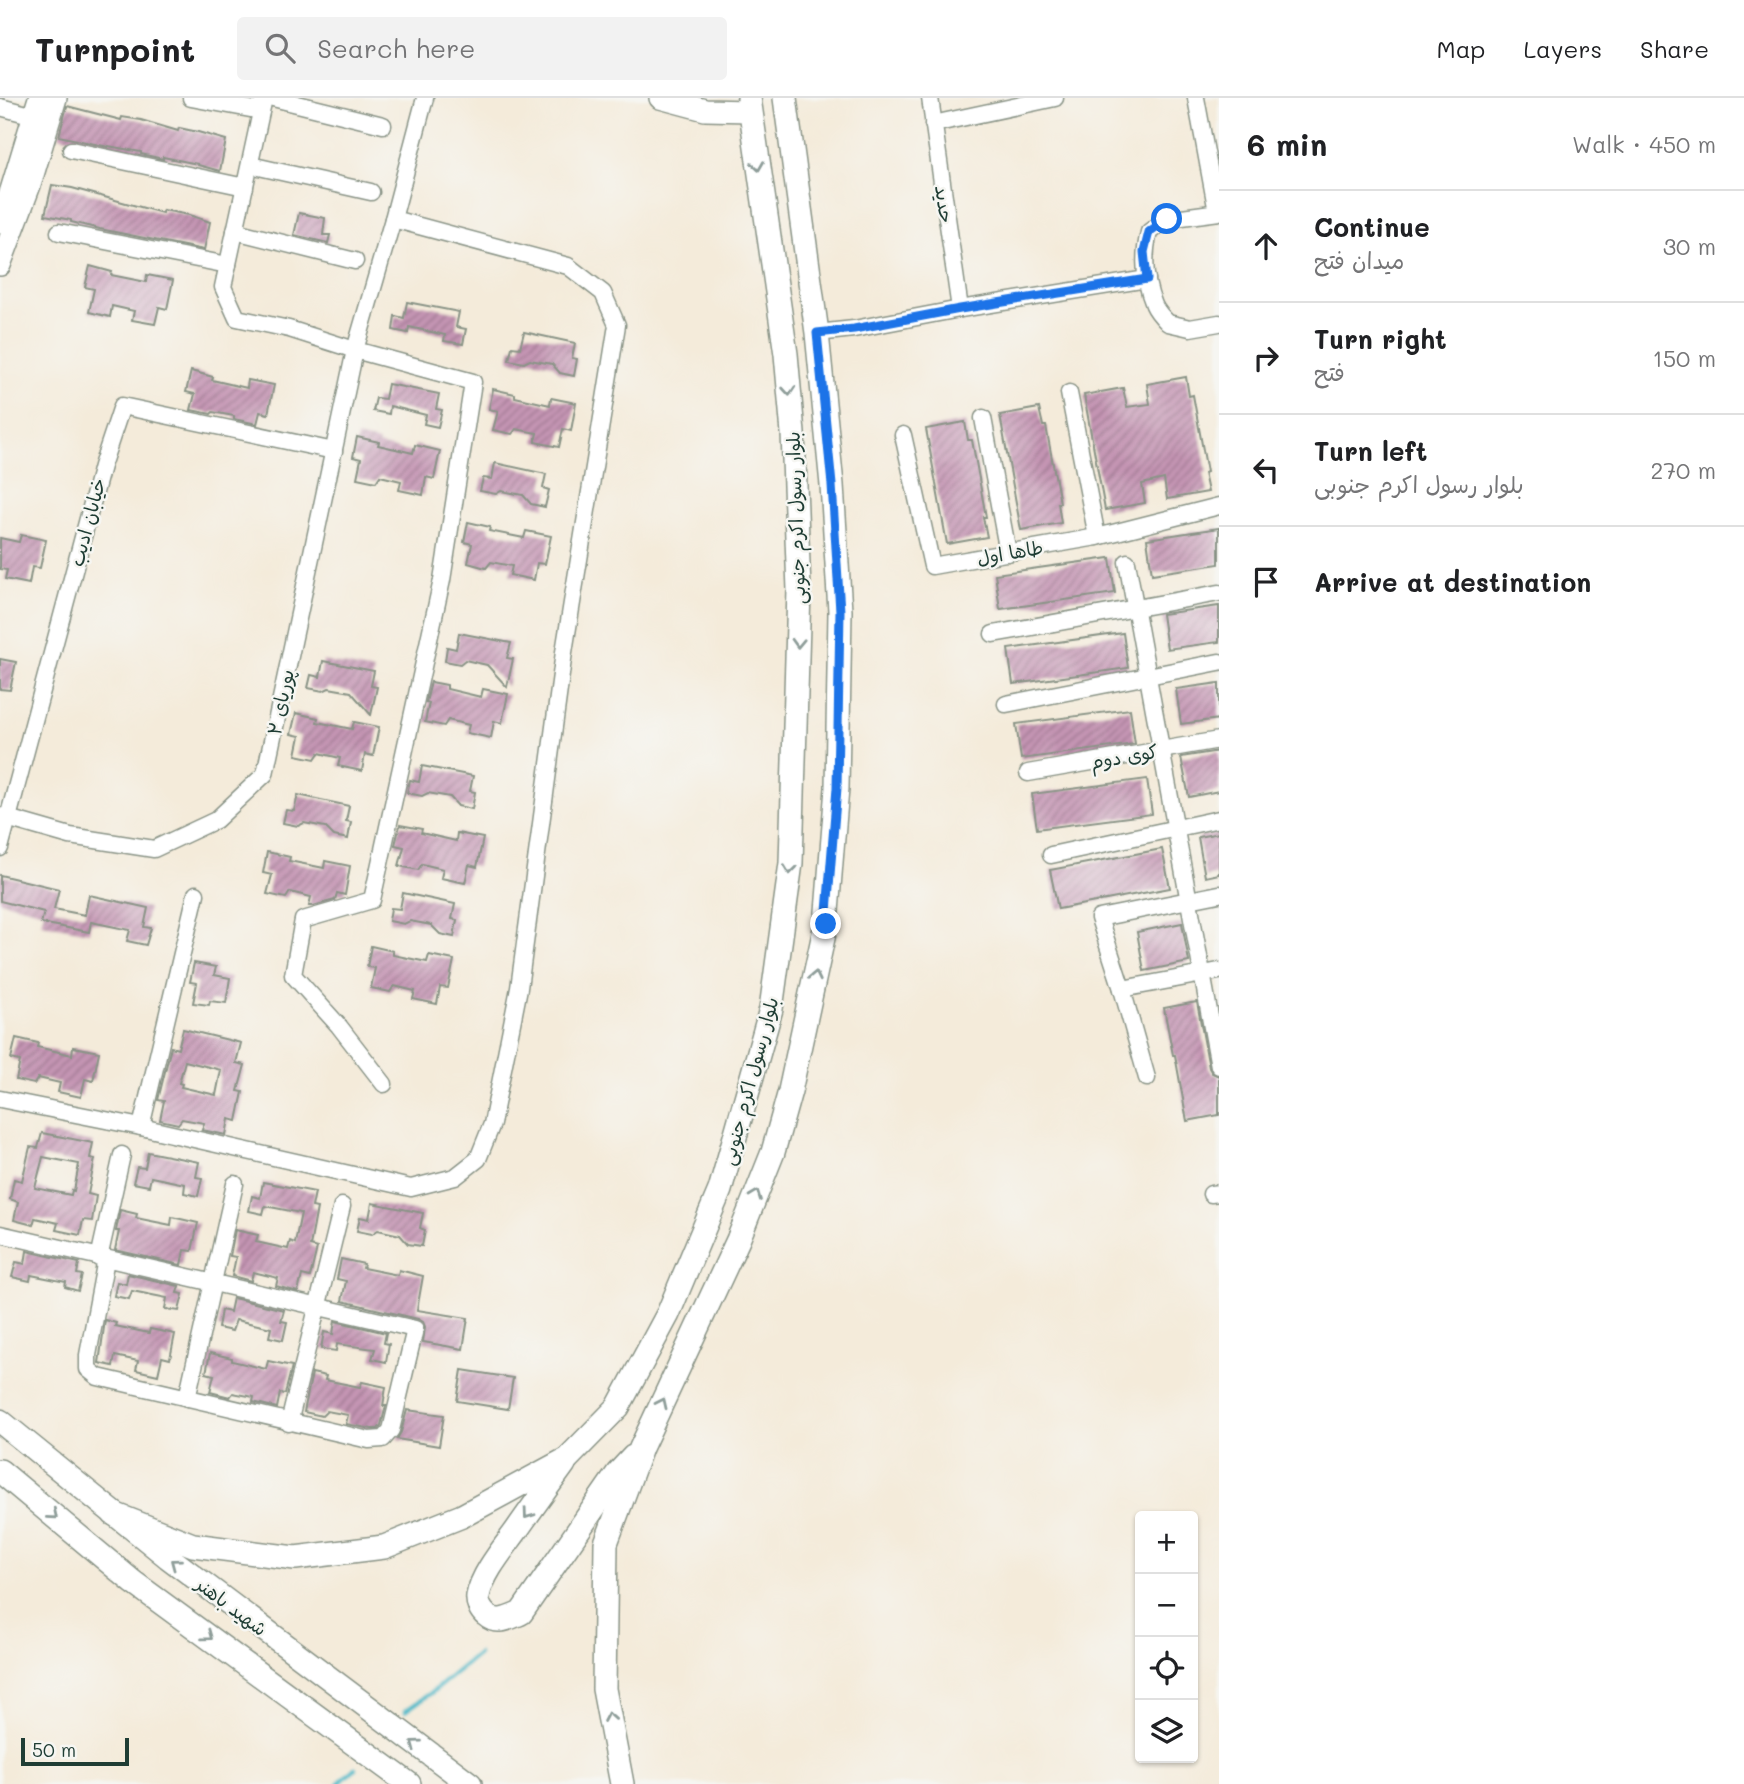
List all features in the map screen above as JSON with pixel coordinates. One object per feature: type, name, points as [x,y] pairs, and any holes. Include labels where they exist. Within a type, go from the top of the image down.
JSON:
[{"type":"main road","points":[[749,104],[786,104]]},
{"type":"main road","name":"بلوار رسول اکرم جنوبی","points":[[114,1514],[192,1545],[295,1558],[384,1547],[462,1516],[567,1459],[618,1407],[668,1314],[720,1190],[771,1009],[789,876],[799,590],[793,433],[786,354],[749,104]]},
{"type":"main road","name":"بلوار رسول اکرم جنوبی","points":[[622,1784],[604,1689],[606,1544],[641,1448],[738,1240],[773,1152],[790,1091],[826,924],[837,788],[840,611],[832,485],[817,333],[786,104]]},
{"type":"main road","name":"شهید باهنر","points":[[0,1421],[168,1558],[470,1784]]},
{"type":"main road","points":[[567,1459],[495,1559],[483,1581],[477,1598],[478,1605],[494,1621],[521,1613],[618,1473],[641,1448]]},
{"type":"main road","name":"شهید باهنر","points":[[0,1471],[133,1582],[409,1784]]},
{"type":"street","points":[[0,225],[6,186],[39,98]]},
{"type":"street","points":[[0,265],[30,185],[56,98]]},
{"type":"street","points":[[191,98],[263,105],[223,288],[237,318],[473,382],[442,580],[372,900],[303,920],[293,975],[339,1026],[384,1084]]},
{"type":"street","points":[[273,98],[383,125]]},
{"type":"street","name":"پوریای ۲","points":[[3,817],[70,836],[155,849],[216,820],[265,774],[355,351],[425,98]]},
{"type":"street","points":[[660,98],[709,104],[749,104]]},
{"type":"street","name":"حدید","points":[[930,98],[960,309]]},
{"type":"street","points":[[933,124],[1055,98]]},
{"type":"street","points":[[1196,98],[1218,212],[1167,219],[1149,232],[1144,252],[1147,279],[1155,307],[1168,323],[1190,328],[1219,324]]},
{"type":"street","points":[[0,107],[23,114]]},
{"type":"street","points":[[71,150],[245,187]]},
{"type":"street","points":[[250,165],[371,192]]},
{"type":"street","points":[[0,1099],[411,1188],[454,1177],[478,1159],[492,1124],[519,988],[564,652],[617,325],[603,293],[568,267],[393,219]]},
{"type":"street","points":[[59,232],[228,265]]},
{"type":"street","points":[[235,232],[355,261]]},
{"type":"street","points":[[817,333],[1147,279]]},
{"type":"street","points":[[1069,393],[1097,537]]},
{"type":"street","name":"خیابان ادیب","points":[[0,848],[3,817],[102,466],[122,407],[334,451]]},
{"type":"street","points":[[983,418],[1008,553]]},
{"type":"street","name":"طاها اول","points":[[903,435],[932,566],[1097,537],[1219,506]]},
{"type":"street","points":[[1127,562],[1189,899],[1211,973],[1219,1066]]},
{"type":"street","points":[[993,634],[1219,593]]},
{"type":"street","points":[[1006,704],[1219,662]]},
{"type":"street","name":"کوی دوم","points":[[1028,772],[1219,740]]},
{"type":"street","points":[[1051,855],[1219,819]]},
{"type":"street","points":[[141,1128],[196,894]]},
{"type":"street","points":[[1147,1079],[1099,918],[1219,894]]},
{"type":"street","points":[[1122,989],[1211,973]]},
{"type":"street","points":[[0,1234],[103,1259],[415,1329],[391,1430],[383,1439],[369,1440],[289,1423],[98,1377],[88,1368],[103,1259],[122,1154]]},
{"type":"street","points":[[187,1398],[235,1184]]},
{"type":"street","points":[[289,1423],[342,1206]]},
{"type":"building","points":[[67,106],[121,120],[122,117],[141,120],[178,131],[179,128],[226,140],[220,171],[198,164],[59,136]]},
{"type":"building","points":[[52,185],[162,213],[163,210],[210,222],[204,250],[45,215]]},
{"type":"building","points":[[299,213],[325,218],[323,235],[330,235],[328,243],[294,235]]},
{"type":"building","points":[[90,266],[112,272],[111,275],[146,282],[147,275],[173,280],[167,309],[159,307],[155,324],[132,320],[134,311],[112,306],[110,317],[89,312],[94,289],[85,287]]},
{"type":"building","points":[[407,302],[459,312],[456,327],[466,329],[463,344],[444,341],[445,335],[409,327],[408,333],[393,330],[395,316],[404,318]]},
{"type":"building","points":[[524,332],[575,343],[572,358],[577,359],[574,376],[560,373],[552,364],[509,360],[512,347],[520,348]]},
{"type":"building","points":[[191,371],[213,377],[212,380],[247,388],[248,380],[274,385],[268,414],[260,412],[257,424],[234,419],[234,416],[191,410],[195,394],[186,392]]},
{"type":"building","points":[[1186,377],[1189,396],[1193,395],[1208,492],[1167,499],[1164,479],[1142,484],[1145,503],[1105,510],[1084,395],[1123,388],[1127,407],[1150,404],[1147,384]]},
{"type":"building","points":[[388,384],[439,394],[436,409],[442,410],[438,427],[424,424],[426,415],[390,406],[389,414],[373,411],[376,398],[385,399]]},
{"type":"building","points":[[493,389],[550,405],[551,398],[576,403],[571,431],[563,429],[559,447],[535,442],[537,433],[516,429],[512,434],[493,430],[498,411],[489,409]]},
{"type":"building","points":[[1039,408],[1043,426],[1046,426],[1061,523],[1021,530],[1000,415]]},
{"type":"building","points":[[965,422],[968,440],[972,440],[987,537],[947,544],[926,429]]},
{"type":"building","points":[[357,437],[413,453],[415,445],[440,451],[434,479],[426,477],[423,495],[399,490],[401,481],[380,476],[376,482],[357,478],[361,459],[353,457]]},
{"type":"building","points":[[495,463],[546,474],[543,488],[549,490],[545,507],[531,504],[523,495],[480,491],[483,478],[492,479]]},
{"type":"building","points":[[468,522],[490,527],[489,531],[524,538],[526,531],[551,536],[545,564],[537,563],[534,580],[510,575],[512,566],[491,562],[486,568],[468,563],[472,544],[464,542]]},
{"type":"building","points":[[1219,528],[1219,564],[1152,574],[1147,539]]},
{"type":"building","points":[[21,535],[46,540],[40,568],[32,567],[29,584],[5,579],[7,570],[0,569],[0,538],[19,542]]},
{"type":"building","points":[[1110,558],[1115,593],[1000,609],[995,574]]},
{"type":"building","points":[[1219,606],[1219,642],[1167,649],[1162,614]]},
{"type":"building","points":[[459,633],[511,643],[507,658],[513,659],[507,687],[487,665],[465,660],[460,664],[445,661],[447,647],[456,649]]},
{"type":"building","points":[[1123,633],[1128,668],[1013,684],[1008,649]]},
{"type":"building","points":[[0,659],[16,662],[10,690],[0,689]]},
{"type":"building","points":[[323,661],[374,671],[371,686],[377,687],[371,715],[351,692],[308,688],[311,675],[320,677]]},
{"type":"building","points":[[431,682],[447,685],[447,689],[481,697],[483,689],[508,694],[502,723],[494,721],[491,738],[467,733],[469,725],[448,720],[444,726],[425,722]]},
{"type":"building","points":[[1219,683],[1219,719],[1181,724],[1176,689]]},
{"type":"building","points":[[1130,709],[1135,744],[1021,759],[1016,724]]},
{"type":"building","points":[[296,713],[318,718],[317,722],[352,729],[354,722],[379,727],[373,756],[365,754],[362,771],[338,766],[340,758],[319,753],[315,759],[296,755],[300,736],[291,734]]},
{"type":"building","points":[[1219,751],[1219,791],[1189,797],[1181,757]]},
{"type":"building","points":[[422,766],[473,776],[470,791],[475,792],[472,809],[458,806],[450,797],[407,793],[410,780],[419,782]]},
{"type":"building","points":[[1147,779],[1152,814],[1037,829],[1032,794]]},
{"type":"building","points":[[298,795],[349,806],[346,821],[351,822],[348,839],[334,836],[325,827],[283,823],[286,810],[294,811]]},
{"type":"building","points":[[400,825],[422,829],[421,833],[456,841],[457,833],[483,838],[477,867],[469,865],[465,883],[441,878],[443,869],[422,864],[418,870],[399,866],[404,847],[395,845]]},
{"type":"building","points":[[1219,833],[1219,874],[1205,877],[1198,837]]},
{"type":"building","points":[[1162,849],[1170,888],[1058,909],[1050,870]]},
{"type":"building","points":[[267,852],[290,857],[289,861],[324,868],[325,861],[350,866],[345,895],[337,893],[335,900],[309,906],[311,897],[290,892],[286,898],[267,894],[272,875],[263,873]]},
{"type":"building","points":[[0,875],[59,889],[54,909],[85,915],[89,895],[148,908],[144,927],[151,928],[146,945],[127,941],[130,930],[91,922],[89,932],[41,923],[44,912],[0,901]]},
{"type":"building","points":[[403,893],[455,904],[452,919],[457,920],[454,937],[440,934],[431,925],[389,921],[391,908],[400,909]]},
{"type":"building","points":[[1182,923],[1189,962],[1144,971],[1137,932]]},
{"type":"building","points":[[371,946],[393,951],[393,955],[427,962],[429,955],[454,960],[448,988],[440,987],[437,1004],[413,999],[415,991],[394,986],[390,992],[371,988],[375,968],[367,967]]},
{"type":"building","points":[[194,963],[216,967],[214,975],[230,978],[226,1003],[193,1003],[197,983],[190,982]]},
{"type":"building","points":[[1197,1002],[1209,1068],[1219,1076],[1219,1115],[1187,1121],[1164,1008]]},
{"type":"building","points":[[183,1029],[241,1043],[236,1063],[245,1065],[238,1091],[243,1092],[237,1121],[229,1119],[226,1135],[202,1130],[204,1123],[182,1119],[178,1124],[160,1120],[164,1101],[158,1100],[171,1047],[178,1049]],"holes":[[[185,1061],[221,1070],[216,1095],[181,1087],[182,1084],[179,1083]]]},
{"type":"building","points":[[16,1038],[38,1043],[37,1047],[72,1055],[73,1047],[99,1052],[93,1081],[85,1079],[81,1097],[58,1092],[60,1083],[38,1078],[34,1084],[16,1080],[20,1061],[11,1059]]},
{"type":"building","points":[[42,1133],[93,1143],[90,1158],[95,1159],[88,1194],[96,1196],[92,1221],[83,1220],[80,1235],[56,1230],[58,1223],[35,1218],[33,1225],[14,1220],[18,1202],[10,1199],[14,1179],[22,1181],[30,1147],[38,1148]],"holes":[[[43,1157],[79,1164],[71,1195],[35,1188]]]},
{"type":"building","points":[[148,1152],[199,1162],[196,1177],[202,1178],[198,1196],[184,1193],[185,1184],[151,1177],[149,1186],[133,1183],[137,1167],[145,1168]]},
{"type":"building","points":[[263,1182],[315,1192],[312,1207],[317,1208],[310,1246],[317,1248],[310,1277],[302,1275],[298,1292],[276,1286],[278,1278],[253,1272],[251,1281],[232,1276],[236,1257],[230,1256],[235,1230],[258,1235],[256,1242],[288,1249],[290,1241],[295,1243],[301,1213],[265,1206],[263,1214],[249,1211],[252,1196],[260,1198]]},
{"type":"building","points":[[372,1203],[423,1213],[420,1228],[425,1230],[422,1246],[408,1244],[400,1235],[378,1230],[372,1234],[357,1231],[360,1217],[369,1219]]},
{"type":"building","points":[[120,1210],[137,1214],[136,1218],[171,1225],[172,1217],[198,1223],[192,1251],[184,1250],[181,1265],[115,1250]]},
{"type":"building","points":[[27,1251],[79,1263],[77,1274],[82,1275],[78,1291],[65,1287],[66,1282],[31,1275],[30,1281],[12,1277],[16,1262],[25,1264]]},
{"type":"building","points":[[341,1259],[364,1264],[363,1268],[398,1275],[399,1270],[423,1276],[417,1310],[468,1318],[463,1349],[423,1342],[425,1327],[418,1319],[342,1301],[346,1281],[337,1279]]},
{"type":"building","points":[[128,1274],[179,1286],[177,1293],[183,1294],[179,1311],[165,1309],[167,1298],[132,1291],[129,1299],[114,1296],[117,1282],[126,1284]]},
{"type":"building","points":[[233,1298],[284,1310],[281,1321],[287,1322],[283,1340],[269,1337],[271,1328],[236,1320],[232,1331],[218,1328],[221,1310],[230,1312]]},
{"type":"building","points":[[105,1320],[116,1323],[115,1326],[149,1333],[150,1329],[175,1334],[170,1359],[162,1357],[158,1375],[136,1370],[138,1361],[115,1356],[113,1366],[99,1363]]},
{"type":"building","points":[[335,1321],[386,1333],[384,1343],[389,1344],[386,1362],[372,1359],[375,1349],[337,1344],[336,1351],[321,1349],[324,1332],[333,1334]]},
{"type":"building","points":[[210,1353],[266,1369],[268,1361],[292,1366],[285,1394],[280,1393],[277,1408],[253,1402],[254,1397],[233,1393],[230,1397],[210,1392],[214,1375],[206,1373]]},
{"type":"building","points":[[462,1370],[513,1378],[508,1409],[457,1401]]},
{"type":"building","points":[[312,1373],[326,1376],[325,1380],[360,1387],[362,1382],[386,1387],[383,1406],[386,1406],[378,1429],[346,1424],[348,1415],[327,1411],[322,1416],[304,1412]]},
{"type":"building","points":[[407,1410],[444,1415],[439,1446],[397,1439]]},
{"type":"waterway","points":[[405,1711],[478,1654]]},
{"type":"waterway","points":[[338,1784],[355,1768]]},
{"type":"route","points":[[826,924],[837,788],[840,611],[832,485],[817,333],[1147,279],[1144,252],[1149,232],[1167,219]]}]
